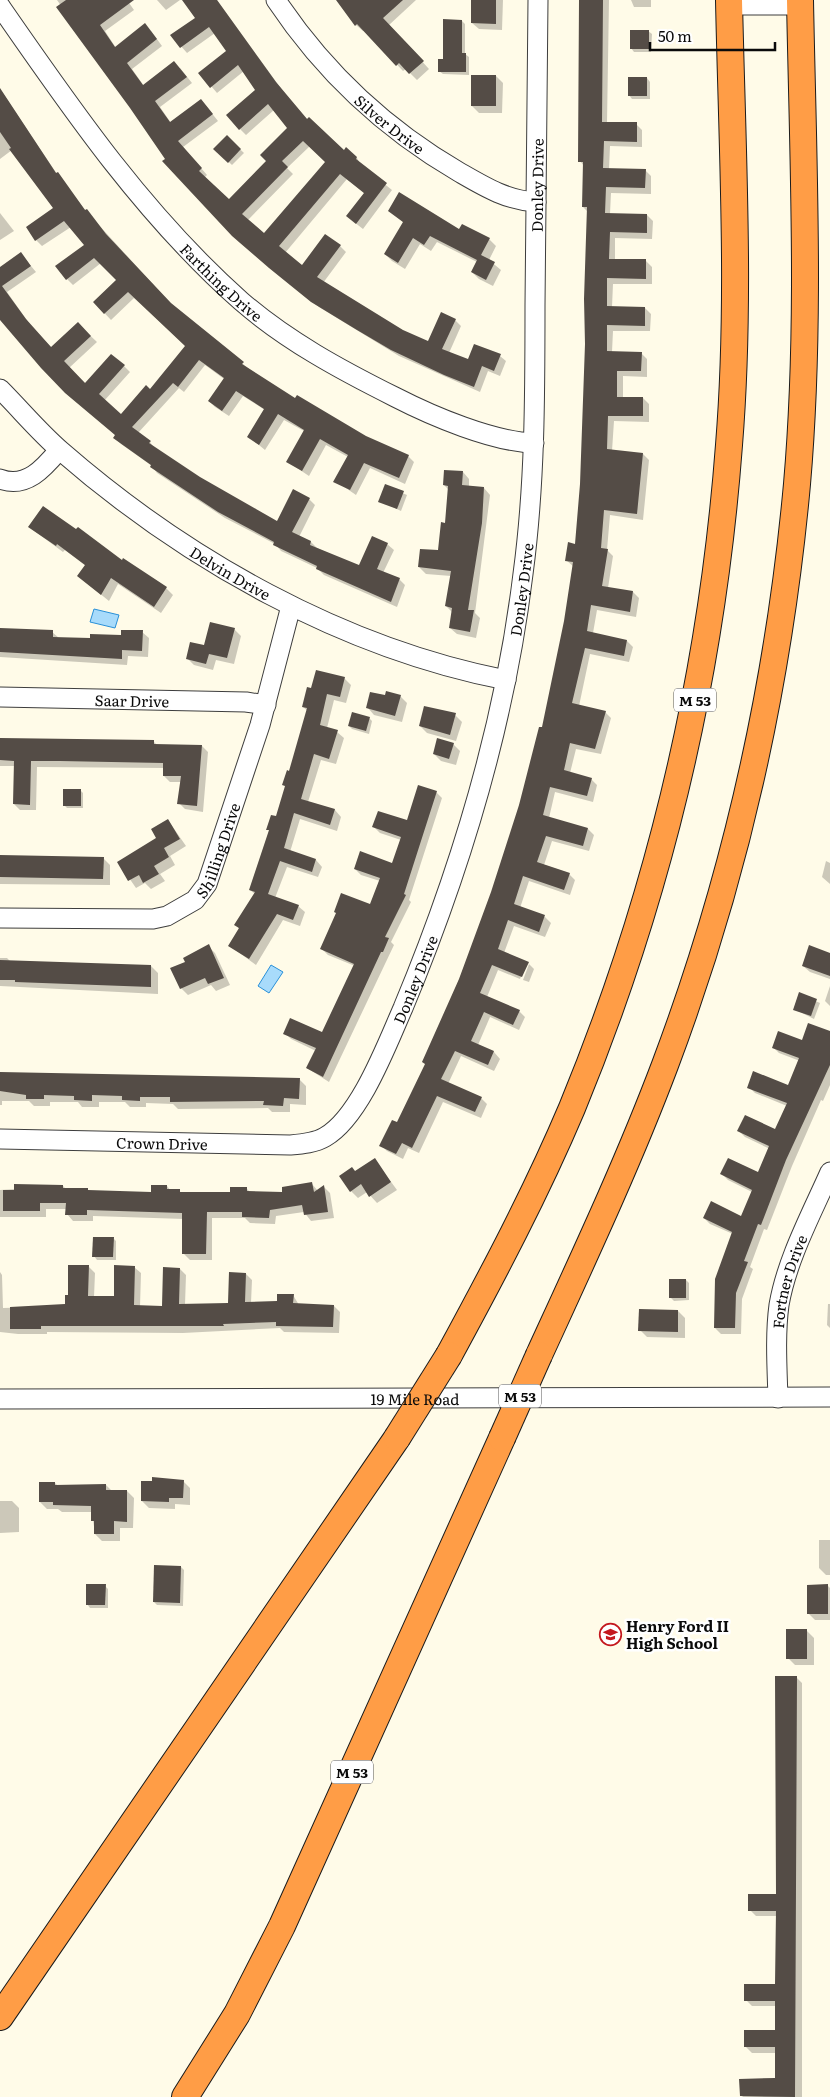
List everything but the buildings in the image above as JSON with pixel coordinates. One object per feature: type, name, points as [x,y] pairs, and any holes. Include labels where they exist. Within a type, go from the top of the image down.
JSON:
[{"type":"highway","name":"M 53","points":[[0,2016],[397,1438],[449,1355],[537,1186],[571,1111],[604,1025],[663,836],[692,716],[714,588],[730,442],[734,290],[729,2]]},
{"type":"highway","name":"M 53","points":[[185,2097],[237,2014],[282,1926],[639,1132],[685,1010],[723,889],[743,814],[764,716],[786,580],[797,486],[803,398],[804,220],[800,2]]},
{"type":"street","name":"Silver Drive","points":[[276,0],[328,68],[384,122],[439,161],[488,189],[516,200],[536,202]]},
{"type":"street","name":"Donley Drive","points":[[325,1137],[340,1126],[354,1108],[392,1032],[424,957],[469,827],[489,755],[506,680],[524,573],[534,443],[538,0]]},
{"type":"street","points":[[729,2],[800,2]]},
{"type":"street","name":"Farthing Drive","points":[[0,6],[38,62],[146,204],[188,251],[243,302],[309,350],[415,407],[496,437],[534,443]]},
{"type":"street","name":"Delvin Drive","points":[[0,389],[60,450],[129,506],[237,578],[291,606],[390,647],[452,667],[506,680]]},
{"type":"street","points":[[0,479],[19,482],[31,478],[44,468],[60,450]]},
{"type":"street","name":"Shilling Drive","points":[[0,918],[153,919],[167,916],[196,900],[207,884],[218,854],[266,705],[291,606]]},
{"type":"street","name":"Saar Drive","points":[[0,697],[246,702],[266,705]]},
{"type":"street","name":"Crown Drive","points":[[0,1139],[290,1145],[308,1143],[325,1137]]},
{"type":"street","name":"Fortner Drive","points":[[778,1398],[777,1326],[784,1285],[793,1257],[830,1172]]},
{"type":"street","name":"19 Mile Road","points":[[0,1399],[830,1397]]},
{"type":"water","points":[[94,609],[119,615],[115,628],[90,622]]},
{"type":"water","points":[[271,965],[283,972],[269,993],[258,986]]},
{"type":"place","name":"Henry Ford II High School","points":[[610,1634]]}]
